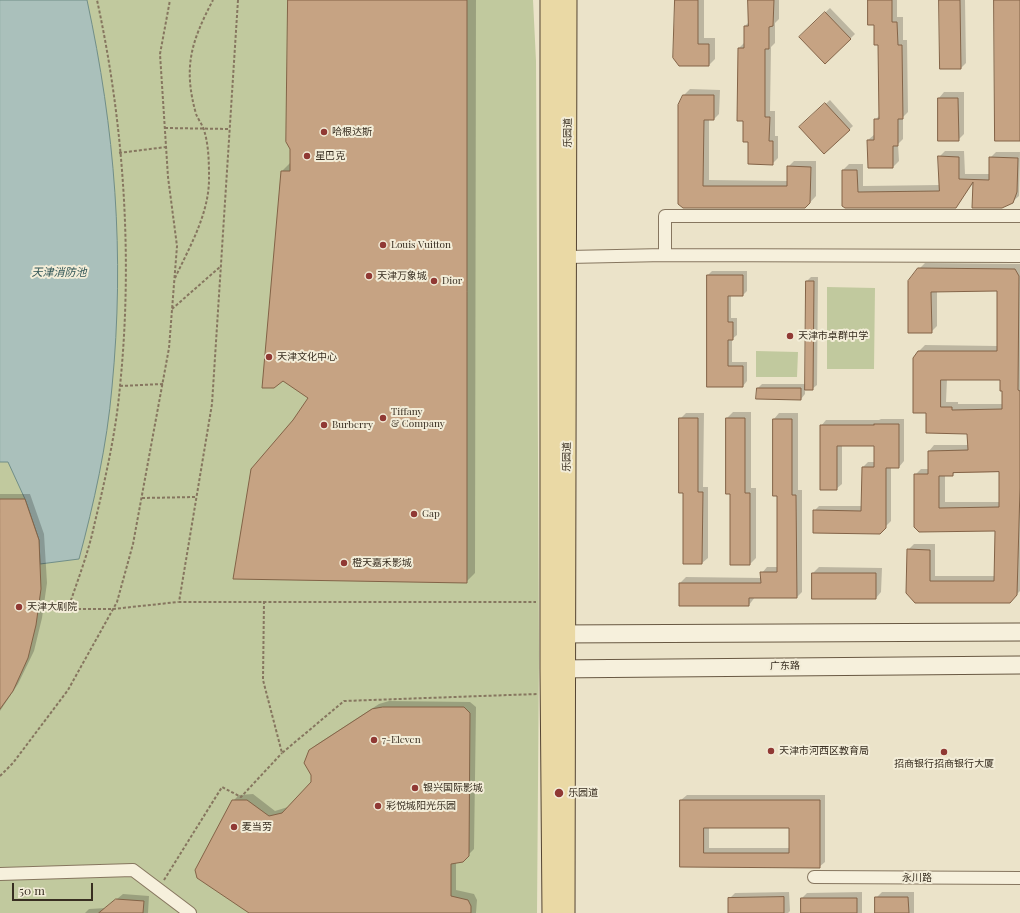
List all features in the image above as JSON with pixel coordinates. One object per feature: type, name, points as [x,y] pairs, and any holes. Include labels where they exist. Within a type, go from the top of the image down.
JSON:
[{"type":"main road","name":"乐园道","points":[[550,0],[559,257],[558,668],[565,913]]},
{"type":"main road","name":"乐园道","points":[[559,634],[550,602],[567,0]]},
{"type":"main road","points":[[559,634],[1020,632]]},
{"type":"main road","name":"广东路","points":[[558,668],[1020,665]]},
{"type":"main road","name":"乐园道","points":[[552,913],[550,694],[558,668]]},
{"type":"street","points":[[665,255],[665,216],[1020,216]]},
{"type":"street","points":[[559,257],[665,255],[1020,256]]},
{"type":"street","points":[[0,874],[134,870],[190,913]]},
{"type":"street","name":"永川路","points":[[814,877],[1020,878]]},
{"type":"path","points":[[68,609],[94,527],[111,450],[120,386],[126,251],[119,153],[110,78],[96,0]]},
{"type":"path","points":[[0,776],[13,763],[68,690],[117,602],[133,544],[169,348],[177,246],[166,147],[160,54],[170,0]]},
{"type":"path","points":[[174,281],[202,219],[209,183],[208,148],[204,129],[196,116],[190,85],[190,59],[198,29],[213,0]]},
{"type":"path","points":[[179,602],[212,404],[238,0]]},
{"type":"path","points":[[165,128],[230,129]]},
{"type":"path","points":[[119,153],[166,147]]},
{"type":"path","points":[[172,309],[221,266]]},
{"type":"path","points":[[120,386],[163,384]]},
{"type":"path","points":[[142,498],[196,497]]},
{"type":"path","points":[[264,601],[263,680],[282,753]]},
{"type":"path","points":[[42,610],[113,608],[179,602],[550,602]]},
{"type":"path","points":[[159,889],[222,787],[241,796],[282,753],[344,701],[550,694]]},
{"type":"green space","name":"天津文化中心","points":[[0,0],[533,0],[536,61],[539,654],[537,913],[0,913]]},
{"type":"green space","points":[[827,287],[875,288],[874,369],[827,369]]},
{"type":"green space","points":[[756,351],[798,352],[797,377],[756,377]]},
{"type":"water","name":"天津消防池","points":[[0,0],[87,0],[105,97],[115,192],[118,289],[116,338],[110,409],[99,474],[79,559],[40,564],[39,540],[25,499],[8,462],[0,462]]},
{"type":"building","name":"天津万象城","points":[[288,0],[467,0],[467,583],[233,579],[251,469],[293,420],[308,398],[283,381],[274,388],[262,388],[281,171],[290,171],[290,149],[286,142]]},
{"type":"building","points":[[675,0],[698,0],[698,44],[709,44],[709,66],[679,66],[673,58]]},
{"type":"building","points":[[748,0],[774,0],[773,26],[769,27],[769,49],[765,49],[765,117],[770,117],[769,141],[773,141],[773,165],[748,164],[748,142],[743,142],[743,121],[737,121],[738,48],[744,48],[744,26],[748,26]]},
{"type":"building","points":[[868,0],[892,0],[892,22],[897,22],[898,45],[902,45],[903,119],[898,119],[898,146],[893,146],[893,168],[868,168],[867,140],[874,140],[874,119],[879,119],[878,45],[874,45],[874,25],[868,25]]},
{"type":"building","points":[[939,0],[960,0],[961,69],[940,69]]},
{"type":"building","points":[[994,0],[1020,0],[1020,141],[995,141]]},
{"type":"building","points":[[825,12],[851,39],[825,64],[799,37]]},
{"type":"building","points":[[683,95],[714,95],[714,120],[704,120],[703,186],[787,186],[787,166],[811,167],[810,203],[805,208],[683,208],[678,204],[678,105]]},
{"type":"building","points":[[938,98],[958,98],[959,141],[938,141]]},
{"type":"building","points":[[825,103],[850,130],[824,154],[799,127]]},
{"type":"building","points":[[938,156],[959,157],[959,179],[989,180],[989,157],[1018,158],[1017,192],[1013,203],[1002,208],[972,208],[973,182],[956,208],[845,208],[842,206],[842,170],[857,170],[858,192],[939,191]]},
{"type":"building","points":[[918,268],[1015,269],[1019,276],[1018,390],[1020,391],[1020,488],[1017,595],[1010,603],[915,603],[906,593],[907,549],[930,550],[930,581],[994,581],[995,531],[919,532],[914,527],[914,474],[928,474],[928,451],[968,450],[967,434],[926,433],[926,413],[913,413],[913,358],[918,351],[997,351],[997,291],[931,292],[932,333],[908,333],[908,281]],"holes":[[[941,380],[1000,380],[1000,391],[1002,391],[1002,409],[952,410],[952,407],[941,407]],[[999,472],[999,507],[939,508],[939,476],[953,476],[953,473]]]},
{"type":"building","points":[[707,275],[743,275],[743,296],[728,296],[728,322],[733,322],[733,340],[728,340],[728,366],[743,366],[743,387],[707,387]]},
{"type":"building","points":[[806,281],[814,281],[813,390],[805,390]]},
{"type":"building","points":[[757,388],[801,388],[801,400],[756,399]]},
{"type":"building","points":[[679,418],[698,418],[698,492],[703,492],[702,564],[683,564],[683,493],[679,493]]},
{"type":"building","points":[[726,418],[745,418],[745,493],[750,493],[750,565],[730,565],[730,494],[726,494]]},
{"type":"building","points":[[773,419],[792,419],[792,495],[796,495],[797,598],[749,598],[749,606],[679,606],[679,583],[761,583],[760,572],[777,572],[777,496],[773,496]]},
{"type":"building","points":[[899,424],[899,468],[886,468],[886,528],[880,534],[813,533],[813,510],[861,511],[862,467],[874,467],[874,446],[837,446],[837,490],[820,490],[820,425]]},
{"type":"building","name":"天津大剧院","points":[[0,499],[25,499],[39,540],[41,589],[36,625],[28,658],[13,691],[0,709]]},
{"type":"building","points":[[812,573],[876,573],[876,599],[812,599]]},
{"type":"building","name":"彩悦城阳光乐园","points":[[383,707],[464,707],[470,713],[469,856],[463,862],[451,864],[451,896],[468,900],[471,906],[471,913],[249,913],[197,878],[195,870],[232,800],[247,800],[269,816],[282,813],[311,782],[311,775],[304,763],[309,750],[372,709]]},
{"type":"building","points":[[680,800],[820,800],[820,868],[680,867]],"holes":[[[704,828],[789,828],[789,853],[704,853]]]},
{"type":"building","points":[[784,897],[784,913],[728,913],[728,898]]},
{"type":"building","points":[[875,897],[908,897],[909,913],[875,913]]},
{"type":"building","points":[[801,898],[857,898],[857,913],[801,913]]},
{"type":"building","points":[[116,899],[144,901],[143,913],[99,913]]},
{"type":"place","name":"哈根达斯","points":[[324,132]]},
{"type":"place","name":"星巴克","points":[[307,156]]},
{"type":"place","name":"Louis Vuitton","points":[[383,245]]},
{"type":"place","name":"天津万象城","points":[[369,276]]},
{"type":"place","name":"Dior","points":[[434,281]]},
{"type":"place","name":"天津市卓群中学","points":[[790,336]]},
{"type":"place","name":"天津文化中心","points":[[269,357]]},
{"type":"place","name":"Tiffany & Company","points":[[383,418]]},
{"type":"place","name":"Burberry","points":[[324,425]]},
{"type":"place","name":"Gap","points":[[414,514]]},
{"type":"place","name":"橙天嘉禾影城","points":[[344,563]]},
{"type":"place","name":"天津大剧院","points":[[19,607]]},
{"type":"place","name":"7-Eleven","points":[[374,740]]},
{"type":"place","name":"天津市河西区教育局","points":[[771,751]]},
{"type":"place","name":"招商银行招商银行大厦","points":[[944,752]]},
{"type":"place","name":"银兴国际影城","points":[[415,788]]},
{"type":"place","name":"乐园道","points":[[559,793]]},
{"type":"place","name":"彩悦城阳光乐园","points":[[378,806]]},
{"type":"place","name":"麦当劳","points":[[234,827]]}]
